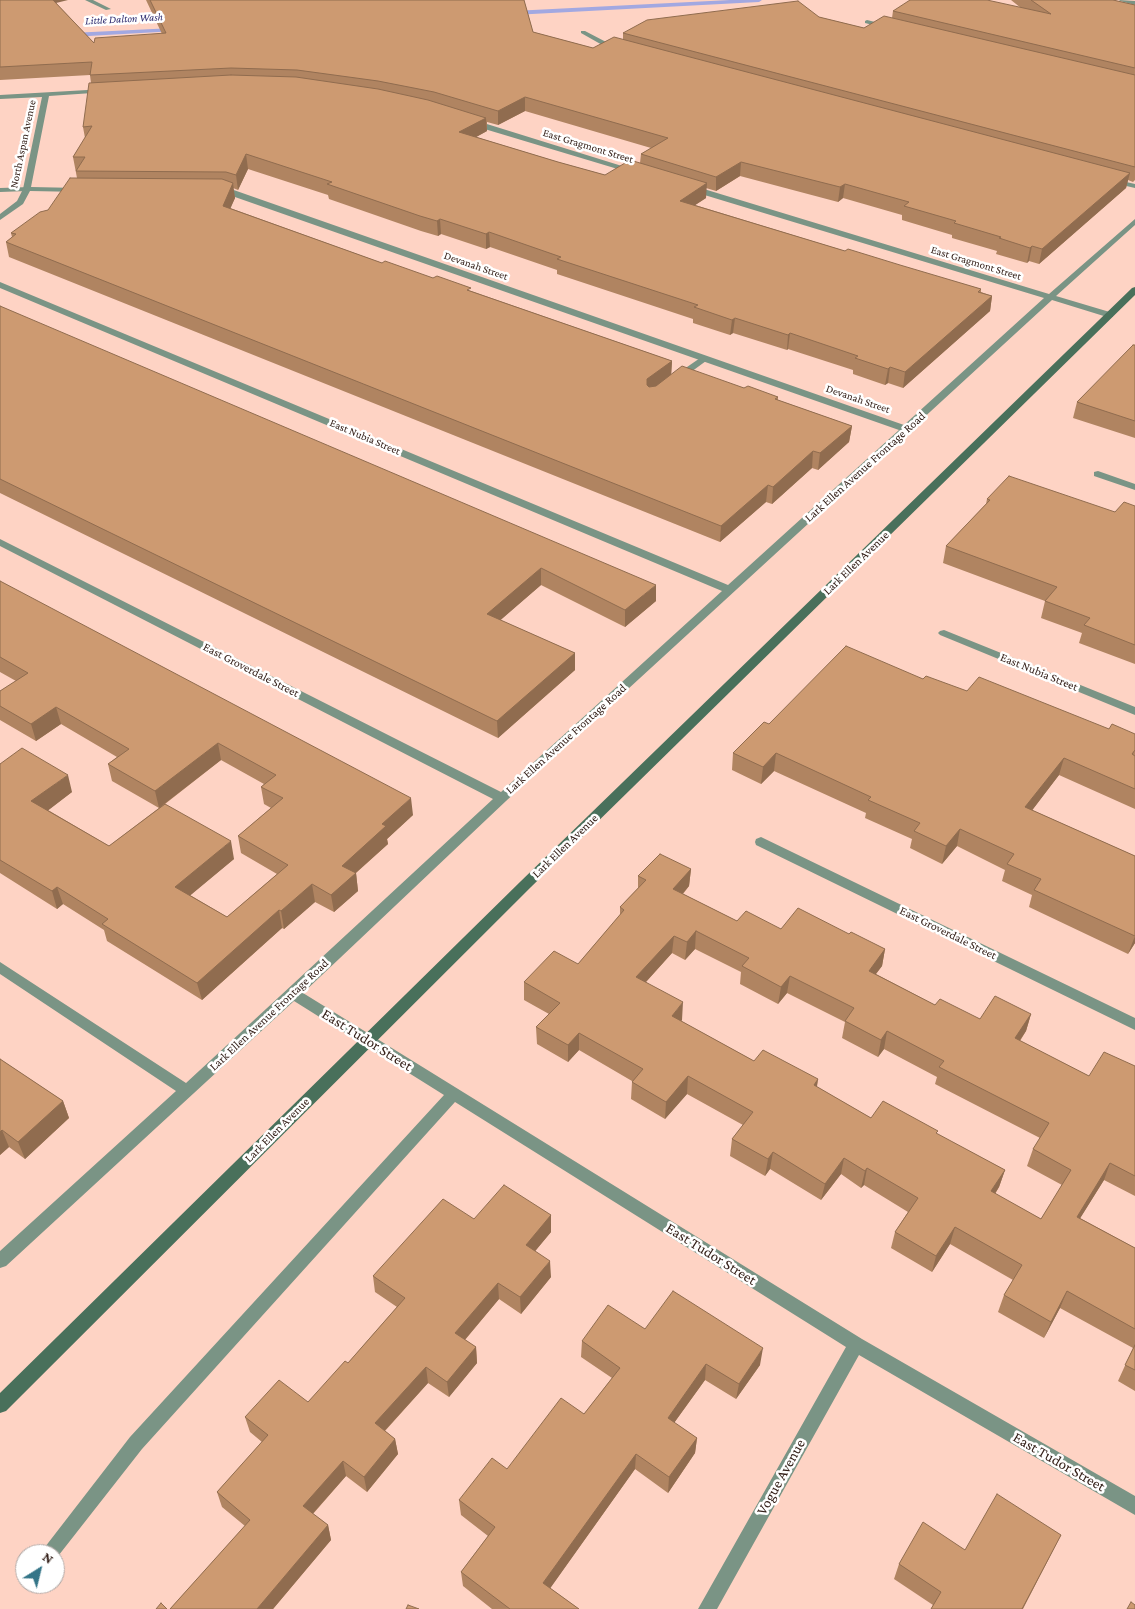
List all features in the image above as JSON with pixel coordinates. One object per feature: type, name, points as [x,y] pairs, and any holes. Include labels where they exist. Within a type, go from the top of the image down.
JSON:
[{"type":"street","points":[[88,0],[108,9]]},
{"type":"street","points":[[1122,0],[1135,3]]},
{"type":"street","points":[[867,22],[896,29]]},
{"type":"street","points":[[583,32],[606,44],[625,50]]},
{"type":"street","points":[[0,97],[115,90]]},
{"type":"street","name":"North Aspan Avenue","points":[[0,218],[20,202],[27,189],[46,94]]},
{"type":"street","name":"East Gragmont Street","points":[[460,118],[640,173]]},
{"type":"street","points":[[1106,178],[1135,186]]},
{"type":"street","name":"East Gragmont Street","points":[[678,185],[1110,315]]},
{"type":"street","points":[[0,190],[86,190]]},
{"type":"street","name":"Devanah Street","points":[[205,190],[225,190],[906,429]]},
{"type":"street","name":"Lark Ellen Avenue Frontage Road","points":[[0,1261],[293,994],[502,798],[1135,221]]},
{"type":"street","name":"East Nubia Street","points":[[0,285],[730,590]]},
{"type":"street","name":"Lark Ellen Avenue","points":[[0,1405],[367,1041],[1135,290]]},
{"type":"street","points":[[666,387],[703,358]]},
{"type":"street","points":[[1098,474],[1135,487]]},
{"type":"street","name":"East Groverdale Street","points":[[0,542],[502,798]]},
{"type":"street","name":"East Nubia Street","points":[[944,633],[1135,711]]},
{"type":"street","name":"East Groverdale Street","points":[[762,842],[1135,1024]]},
{"type":"street","points":[[0,967],[186,1091]]},
{"type":"street","name":"East Tudor Street","points":[[293,994],[856,1344],[1135,1506]]},
{"type":"street","points":[[58,1544],[136,1443],[454,1094]]},
{"type":"street","name":"Vogue Avenue","points":[[707,1609],[856,1344]]},
{"type":"building","points":[[0,0],[53,0],[94,43],[95,38],[166,33],[150,0],[524,0],[533,32],[593,48],[614,37],[1130,173],[1042,249],[1032,246],[1030,248],[954,223],[956,221],[904,206],[909,202],[845,184],[840,187],[741,162],[716,177],[641,154],[668,138],[525,97],[498,111],[434,92],[378,81],[297,70],[231,68],[90,75],[92,62],[0,67]]},
{"type":"building","points":[[910,0],[987,0],[1051,14],[1031,0],[1113,0],[1135,5],[1135,68],[893,11]]},
{"type":"building","points":[[798,1],[819,17],[864,28],[884,16],[1135,75],[1135,167],[623,33],[647,20]]},
{"type":"building","points":[[231,75],[296,77],[378,89],[428,100],[486,118],[459,132],[605,175],[630,160],[707,183],[680,201],[845,251],[848,249],[981,289],[978,292],[992,296],[905,372],[890,367],[888,369],[855,358],[858,356],[790,333],[788,335],[735,318],[732,320],[694,307],[698,305],[557,259],[561,257],[489,232],[486,234],[440,219],[437,221],[420,216],[327,184],[332,182],[246,154],[236,175],[226,172],[76,171],[85,157],[73,157],[92,126],[83,127],[89,83]]},
{"type":"building","points":[[70,178],[222,179],[233,183],[223,206],[382,263],[385,261],[433,278],[437,276],[471,288],[467,290],[672,361],[647,379],[649,387],[656,386],[682,366],[744,388],[748,386],[778,397],[775,399],[852,426],[820,453],[813,451],[773,487],[768,485],[721,526],[6,242],[16,234],[11,233],[40,212],[48,210]]},
{"type":"building","points":[[0,306],[656,585],[625,610],[541,568],[487,614],[575,653],[497,721],[0,479]]},
{"type":"building","points":[[1135,345],[1135,421],[1077,402]]},
{"type":"building","points":[[1009,476],[1115,512],[1124,502],[1135,506],[1135,645],[1084,625],[1090,618],[1045,601],[1057,587],[946,546],[990,500],[987,499]]},
{"type":"building","points":[[0,581],[411,798],[382,824],[386,826],[342,866],[356,873],[331,895],[312,884],[281,911],[279,910],[197,983],[102,924],[108,919],[57,887],[52,891],[0,860],[0,764],[22,748],[68,775],[31,801],[109,846],[165,804],[231,841],[175,887],[227,917],[288,865],[238,836],[283,798],[261,787],[276,775],[218,743],[155,791],[108,764],[129,749],[56,707],[31,724],[0,706],[0,691],[28,673],[0,657]]},
{"type":"building","points":[[846,646],[923,679],[926,676],[967,691],[979,677],[1109,729],[1112,724],[1135,734],[1135,750],[1132,754],[1135,756],[1135,789],[1064,758],[1025,807],[1135,856],[1135,936],[1034,890],[1041,879],[1007,864],[1014,854],[960,829],[946,846],[914,831],[920,823],[868,800],[871,797],[776,753],[763,767],[733,753],[764,722],[769,724]]},
{"type":"building","points":[[660,854],[691,869],[673,889],[737,921],[746,911],[781,929],[798,908],[849,934],[851,932],[885,949],[869,971],[935,1005],[940,999],[980,1019],[995,996],[1031,1014],[1015,1038],[1089,1076],[1104,1052],[1135,1066],[1135,1176],[1110,1163],[1077,1217],[1135,1248],[1135,1329],[1067,1291],[1051,1322],[1004,1295],[1022,1265],[955,1227],[936,1256],[895,1232],[918,1198],[867,1168],[865,1171],[844,1158],[825,1184],[773,1152],[768,1159],[732,1139],[753,1112],[688,1076],[666,1102],[632,1082],[643,1069],[579,1033],[568,1045],[536,1027],[560,1003],[524,982],[554,951],[578,964],[624,910],[620,907],[646,880],[638,876]],"holes":[[[696,931],[749,958],[742,966],[781,987],[790,976],[854,1008],[845,1021],[881,1040],[887,1031],[944,1061],[939,1067],[1049,1123],[1033,1149],[1071,1170],[1041,1219],[991,1191],[1005,1170],[936,1133],[938,1131],[883,1101],[871,1118],[814,1085],[818,1079],[763,1050],[754,1061],[672,1016],[683,1002],[636,977],[674,936],[687,942]]]},
{"type":"building","points":[[0,1059],[63,1101],[18,1142],[2,1130],[0,1132]]},
{"type":"building","points":[[504,1185],[551,1215],[526,1245],[550,1261],[520,1297],[498,1283],[455,1333],[476,1347],[447,1382],[426,1367],[375,1423],[395,1439],[364,1477],[343,1461],[303,1506],[328,1525],[257,1609],[170,1609],[250,1520],[217,1492],[268,1435],[245,1417],[279,1380],[308,1402],[345,1361],[348,1363],[405,1298],[373,1276],[443,1199],[474,1219]]},
{"type":"building","points":[[673,1291],[763,1348],[739,1384],[706,1364],[668,1418],[697,1438],[669,1477],[636,1454],[543,1583],[579,1609],[510,1609],[461,1572],[495,1527],[459,1500],[492,1458],[507,1469],[561,1398],[584,1414],[620,1368],[582,1341],[608,1305],[645,1329]]},
{"type":"building","points":[[1135,1345],[1135,1370],[1125,1365]]},
{"type":"building","points":[[997,1494],[1061,1535],[1022,1609],[931,1609],[941,1592],[899,1564],[923,1522],[965,1550]]},
{"type":"building","points":[[1131,1602],[1135,1605],[1135,1609],[1127,1609]]},
{"type":"building","points":[[161,1603],[167,1609],[156,1609]]},
{"type":"building","points":[[408,1605],[419,1609],[406,1609]]},
{"type":"waterway","name":"Little Dalton Wash","points":[[513,13],[759,0]]},
{"type":"waterway","name":"Little Dalton Wash","points":[[71,35],[174,30]]}]
